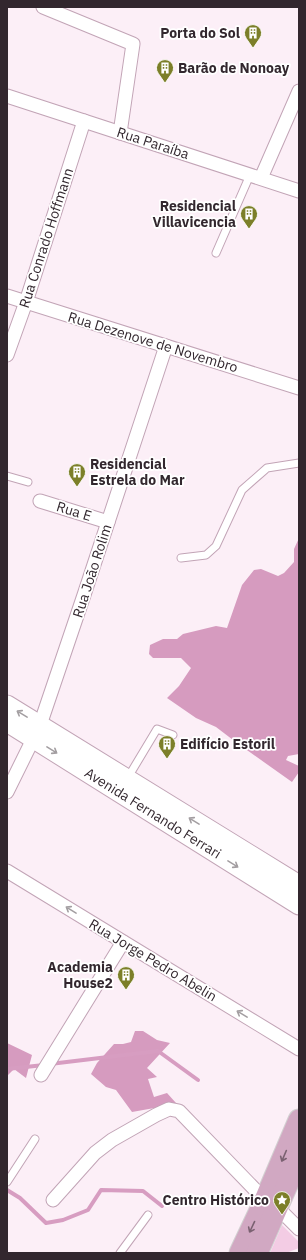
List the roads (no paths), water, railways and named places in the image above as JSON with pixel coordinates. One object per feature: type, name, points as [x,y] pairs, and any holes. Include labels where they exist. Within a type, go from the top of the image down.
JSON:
[{"type":"main road","name":"Avenida Fernando Ferrari","points":[[7,705],[37,732],[299,905]]},
{"type":"main road","name":"Avenida Fernando Ferrari","points":[[7,722],[37,732],[126,779],[299,885]]},
{"type":"main road","points":[[258,1253],[271,1204],[299,1120]]},
{"type":"main road","points":[[240,1253],[299,1158]]},
{"type":"street","points":[[43,7],[133,44],[120,133]]},
{"type":"street","points":[[255,177],[299,91]]},
{"type":"street","name":"Rua Paraíba","points":[[7,96],[299,191]]},
{"type":"street","name":"Rua Conrado Hoffmann","points":[[7,355],[26,302],[84,121]]},
{"type":"street","name":"Rua Dezenove de Novembro","points":[[7,296],[299,388]]},
{"type":"street","name":"Rua João Rolim","points":[[7,792],[37,732],[166,346]]},
{"type":"street","name":"Rua E","points":[[40,501],[108,522]]},
{"type":"street","name":"Rua Jorge Pedro Abelin","points":[[7,871],[299,1049]]},
{"type":"street","points":[[41,1075],[123,942]]},
{"type":"street","points":[[53,1200],[106,1144],[169,1109],[179,1111],[271,1204],[299,1229]]},
{"type":"lane","points":[[216,253],[255,177]]},
{"type":"lane","points":[[181,558],[206,555],[216,546],[242,490],[267,468],[299,464]]},
{"type":"lane","points":[[7,476],[28,482]]},
{"type":"lane","points":[[126,779],[157,729],[172,735]]},
{"type":"lane","points":[[7,1182],[35,1139]]},
{"type":"lane","points":[[120,1253],[148,1215]]},
{"type":"waterway","points":[[50,1064],[158,1051],[198,1080]]},
{"type":"waterway","points":[[7,1069],[44,1065]]},
{"type":"waterway","points":[[7,1190],[20,1198],[46,1223],[63,1220],[88,1210],[101,1190],[143,1191],[162,1206]]},
{"type":"place","name":"Porta do Sol","points":[[253,48]]},
{"type":"place","name":"Barão de Nonoay","points":[[165,83]]},
{"type":"place","name":"Residencial Villavicencia","points":[[249,229]]},
{"type":"place","name":"Residencial Estrela do Mar","points":[[77,487]]},
{"type":"place","name":"Edifício Estoril","points":[[167,759]]},
{"type":"place","name":"Academia House2","points":[[126,990]]},
{"type":"place","name":"Centro Histórico","points":[[282,1215]]}]
